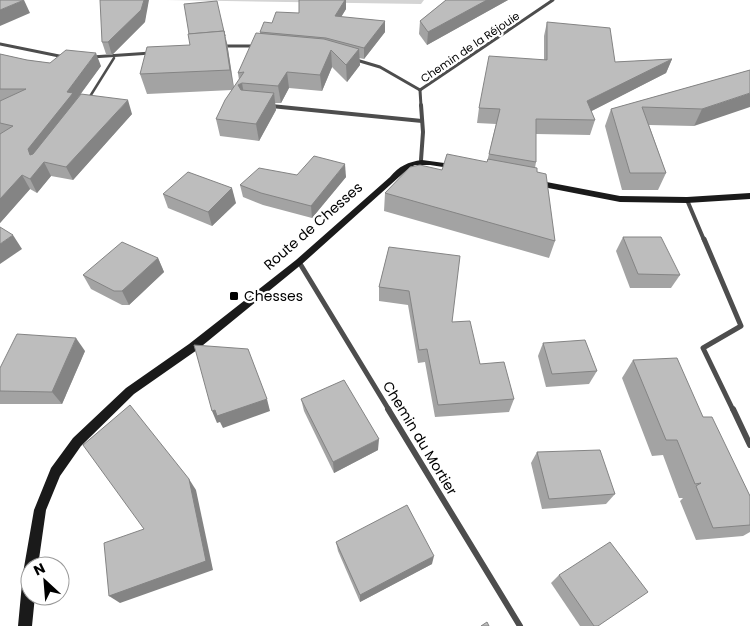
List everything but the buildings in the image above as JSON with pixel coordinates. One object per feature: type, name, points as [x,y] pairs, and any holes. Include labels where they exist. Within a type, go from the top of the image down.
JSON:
[{"type":"main road","points":[[421,160],[466,168]]},
{"type":"main road","name":"Route de Chesses","points":[[33,556],[40,510],[55,472],[77,442],[130,391],[193,347],[299,262],[397,172],[421,160]]},
{"type":"main road","points":[[527,181],[620,199],[687,200],[750,196]]},
{"type":"main road","points":[[25,626],[27,606]]},
{"type":"street","name":"Chemin de la Réjouie","points":[[420,90],[553,0]]},
{"type":"street","points":[[0,44],[65,57]]},
{"type":"street","points":[[213,47],[259,46]]},
{"type":"street","points":[[84,57],[114,58],[159,52]]},
{"type":"street","points":[[344,57],[380,67],[420,90],[422,121],[421,160]]},
{"type":"street","points":[[264,105],[422,121]]},
{"type":"street","points":[[687,200],[741,326],[703,348],[750,445]]},
{"type":"street","name":"Chemin du Mortier","points":[[299,262],[520,626]]},
{"type":"lane","points":[[84,106],[114,58]]},
{"type":"shaded area","points":[[166,0],[424,0],[421,4]]},
{"type":"place","name":"Chesses","points":[[234,296]]}]
